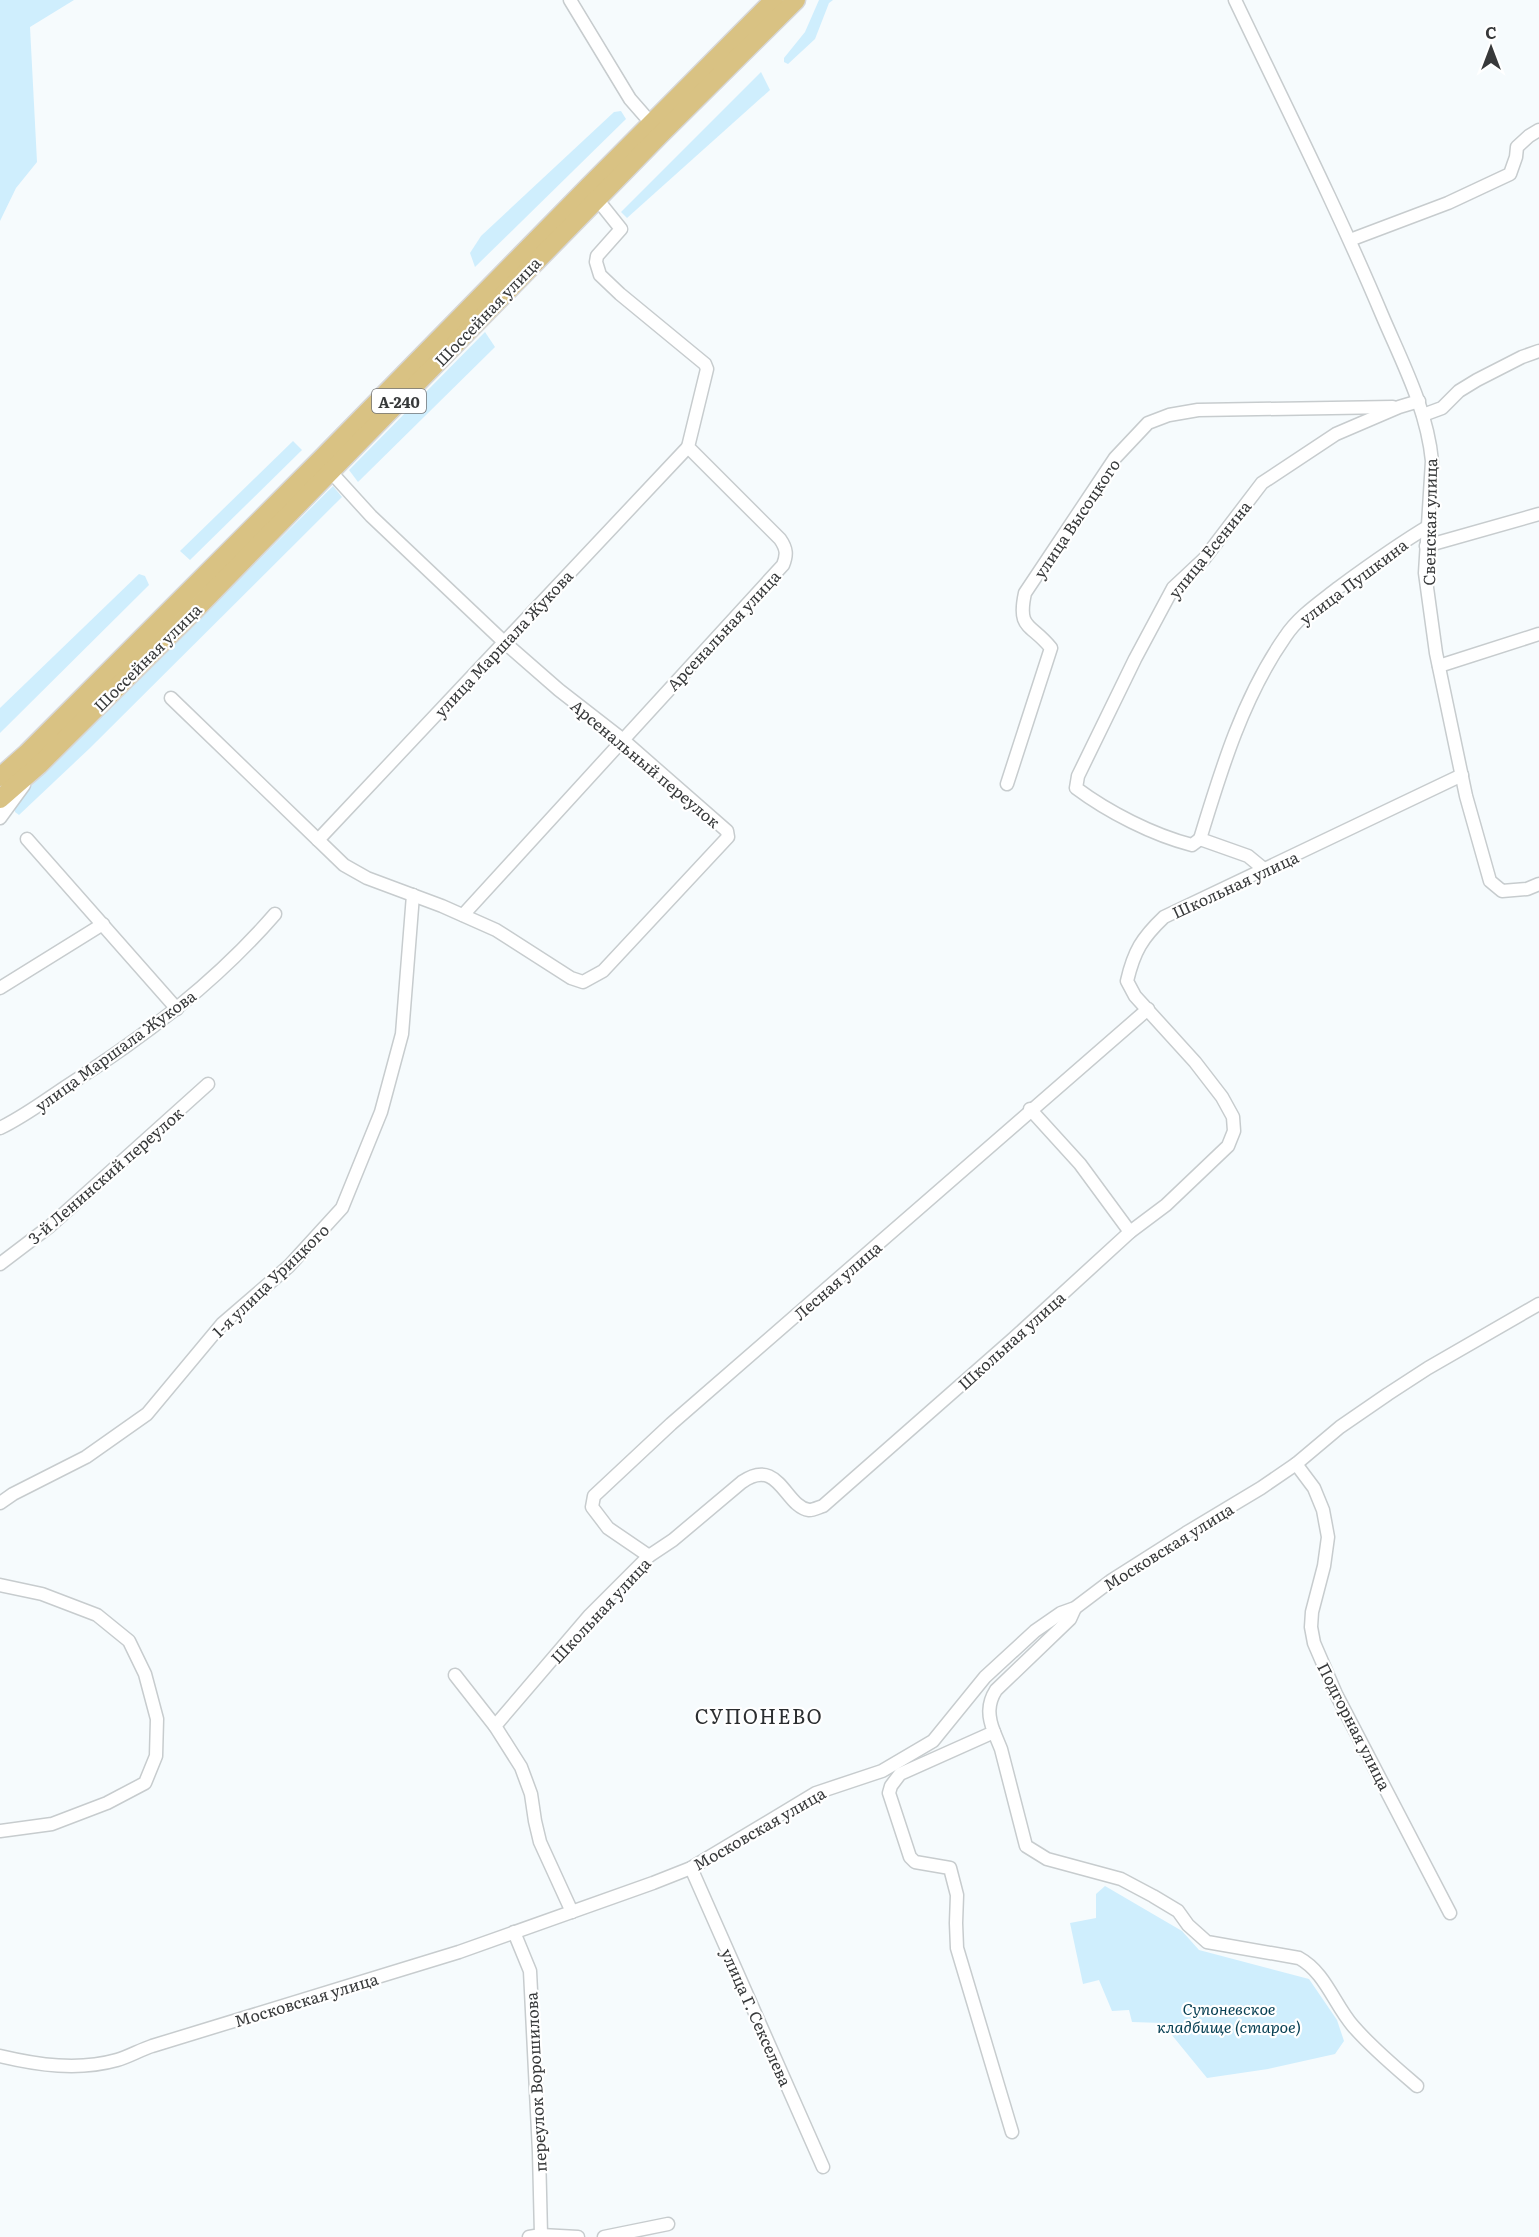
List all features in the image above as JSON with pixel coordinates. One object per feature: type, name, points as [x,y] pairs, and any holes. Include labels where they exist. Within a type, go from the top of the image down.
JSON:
[{"type":"main road","name":"Шоссейная улица","points":[[0,777],[234,548],[774,0]]},
{"type":"main road","name":"Шоссейная улица","points":[[0,799],[39,765],[796,0]]},
{"type":"street","points":[[570,0],[630,99],[651,123]]},
{"type":"street","name":"Свенская улица","points":[[1235,0],[1350,240],[1419,401],[1432,461],[1425,573],[1439,666],[1462,775],[1491,881],[1502,891],[1527,889],[1539,884]]},
{"type":"street","points":[[1350,240],[1448,203],[1510,174],[1517,147],[1529,135],[1539,130]]},
{"type":"street","points":[[597,199],[621,229],[597,256],[597,270],[620,294],[705,364],[707,369],[688,447]]},
{"type":"street","points":[[1423,415],[1442,408],[1459,391],[1477,380],[1539,351]]},
{"type":"street","name":"улица Есенина","points":[[1200,839],[1192,845],[1172,840],[1120,815],[1076,788],[1078,776],[1136,659],[1173,588],[1204,559],[1262,483],[1336,434],[1419,401]]},
{"type":"street","name":"улица Высоцкого","points":[[1007,784],[1051,648],[1026,624],[1021,612],[1025,593],[1115,458],[1148,423],[1169,415],[1198,410],[1400,407]]},
{"type":"street","name":"улица Маршала Жукова","points":[[318,840],[688,447]]},
{"type":"street","name":"Арсенальная улица","points":[[463,915],[783,565],[787,555],[780,539],[688,447]]},
{"type":"street","name":"Арсенальный переулок","points":[[171,698],[344,865],[367,878],[496,930],[571,978],[583,982],[603,972],[728,837],[727,831],[622,739],[559,690],[504,642],[371,516],[330,471]]},
{"type":"street","points":[[1426,546],[1539,514]]},
{"type":"street","name":"улица Пушкина","points":[[1200,839],[1226,755],[1257,682],[1285,636],[1318,603],[1383,554],[1429,526]]},
{"type":"street","points":[[1439,666],[1539,633]]},
{"type":"street","points":[[0,818],[39,765]]},
{"type":"street","name":"Школьная улица","points":[[495,1726],[590,1615],[649,1556],[673,1540],[750,1477],[768,1476],[778,1482],[798,1506],[811,1510],[823,1506],[1130,1232],[1166,1205],[1228,1146],[1234,1131],[1233,1117],[1222,1097],[1135,996],[1127,981],[1132,961],[1146,934],[1164,917],[1462,775]]},
{"type":"street","points":[[27,839],[177,1009]]},
{"type":"street","points":[[1200,839],[1248,856],[1264,870]]},
{"type":"street","name":"1-я улица Урицкого","points":[[1,1497],[86,1457],[147,1414],[222,1324],[289,1266],[342,1208],[381,1112],[402,1034],[413,895]]},
{"type":"street","name":"улица Маршала Жукова","points":[[0,1128],[92,1070],[177,1009],[229,964],[275,914]]},
{"type":"street","points":[[0,988],[103,924]]},
{"type":"street","name":"Лесная улица","points":[[649,1556],[608,1528],[592,1507],[594,1496],[671,1424],[976,1160],[1030,1109],[1148,1009]]},
{"type":"street","name":"3-й Ленинский переулок","points":[[0,1264],[50,1226],[208,1084]]},
{"type":"street","points":[[1030,1109],[1080,1164],[1130,1232]]},
{"type":"street","name":"Московская улица","points":[[0,2056],[28,2063],[55,2066],[118,2060],[152,2046],[447,1955],[691,1868],[816,1793],[882,1771],[933,1741],[991,1671],[1035,1631],[1061,1613],[1075,1608],[1112,1580],[1261,1488],[1296,1464],[1340,1427],[1428,1368],[1539,1304]]},
{"type":"street","name":"Подгорная улица","points":[[1296,1464],[1317,1496],[1323,1510],[1328,1537],[1324,1566],[1312,1612],[1311,1627],[1314,1643],[1336,1694],[1450,1913]]},
{"type":"street","points":[[0,1585],[42,1594],[97,1615],[129,1641],[145,1674],[157,1719],[156,1756],[145,1783],[107,1803],[52,1824],[0,1831]]},
{"type":"street","points":[[1075,1608],[1070,1619],[996,1690],[991,1698],[989,1719],[1001,1749],[1026,1846],[1047,1859],[1121,1879],[1131,1884],[1178,1911],[1188,1925],[1207,1942],[1299,1958],[1311,1964],[1352,2025],[1416,2086]]},
{"type":"street","points":[[455,1675],[495,1726],[521,1767],[531,1794],[540,1842],[572,1912]]},
{"type":"street","points":[[994,1732],[906,1770],[895,1779],[890,1793],[910,1857],[915,1862],[950,1868],[957,1895],[957,1948],[1012,2132]]},
{"type":"street","name":"улица Г. Секселева","points":[[691,1868],[823,2167]]},
{"type":"street","name":"переулок Ворошилова","points":[[514,1932],[530,1971],[539,2152],[535,2236]]},
{"type":"street","points":[[604,2237],[668,2223]]},
{"type":"street","points":[[535,2236],[578,2237]]},
{"type":"green space","points":[[0,0],[74,0],[30,27],[37,162],[16,188],[0,221]]},
{"type":"green space","points":[[819,0],[833,0],[829,3],[815,39],[788,64],[784,62],[784,58],[805,32]]},
{"type":"green space","points":[[761,72],[770,90],[627,218],[621,212]]},
{"type":"green space","points":[[621,111],[626,119],[475,267],[470,253],[481,236],[614,112]]},
{"type":"green space","points":[[485,332],[495,347],[358,482],[349,470]]},
{"type":"green space","points":[[293,441],[302,450],[190,560],[180,551]]},
{"type":"green space","points":[[333,486],[342,497],[90,748],[19,815],[15,812],[15,804],[23,794]]},
{"type":"green space","points":[[139,574],[145,576],[149,585],[0,733],[0,708]]},
{"type":"green space","name":"Супоневское кладбище (старое)","points":[[1105,1886],[1182,1931],[1199,1950],[1309,1979],[1337,2020],[1344,2041],[1335,2054],[1268,2069],[1207,2078],[1162,2023],[1132,2022],[1129,2010],[1112,2011],[1099,1980],[1083,1984],[1070,1923],[1096,1918],[1096,1894]]},
{"type":"district","name":"СУПОНЕВО","points":[[759,1715]]}]
